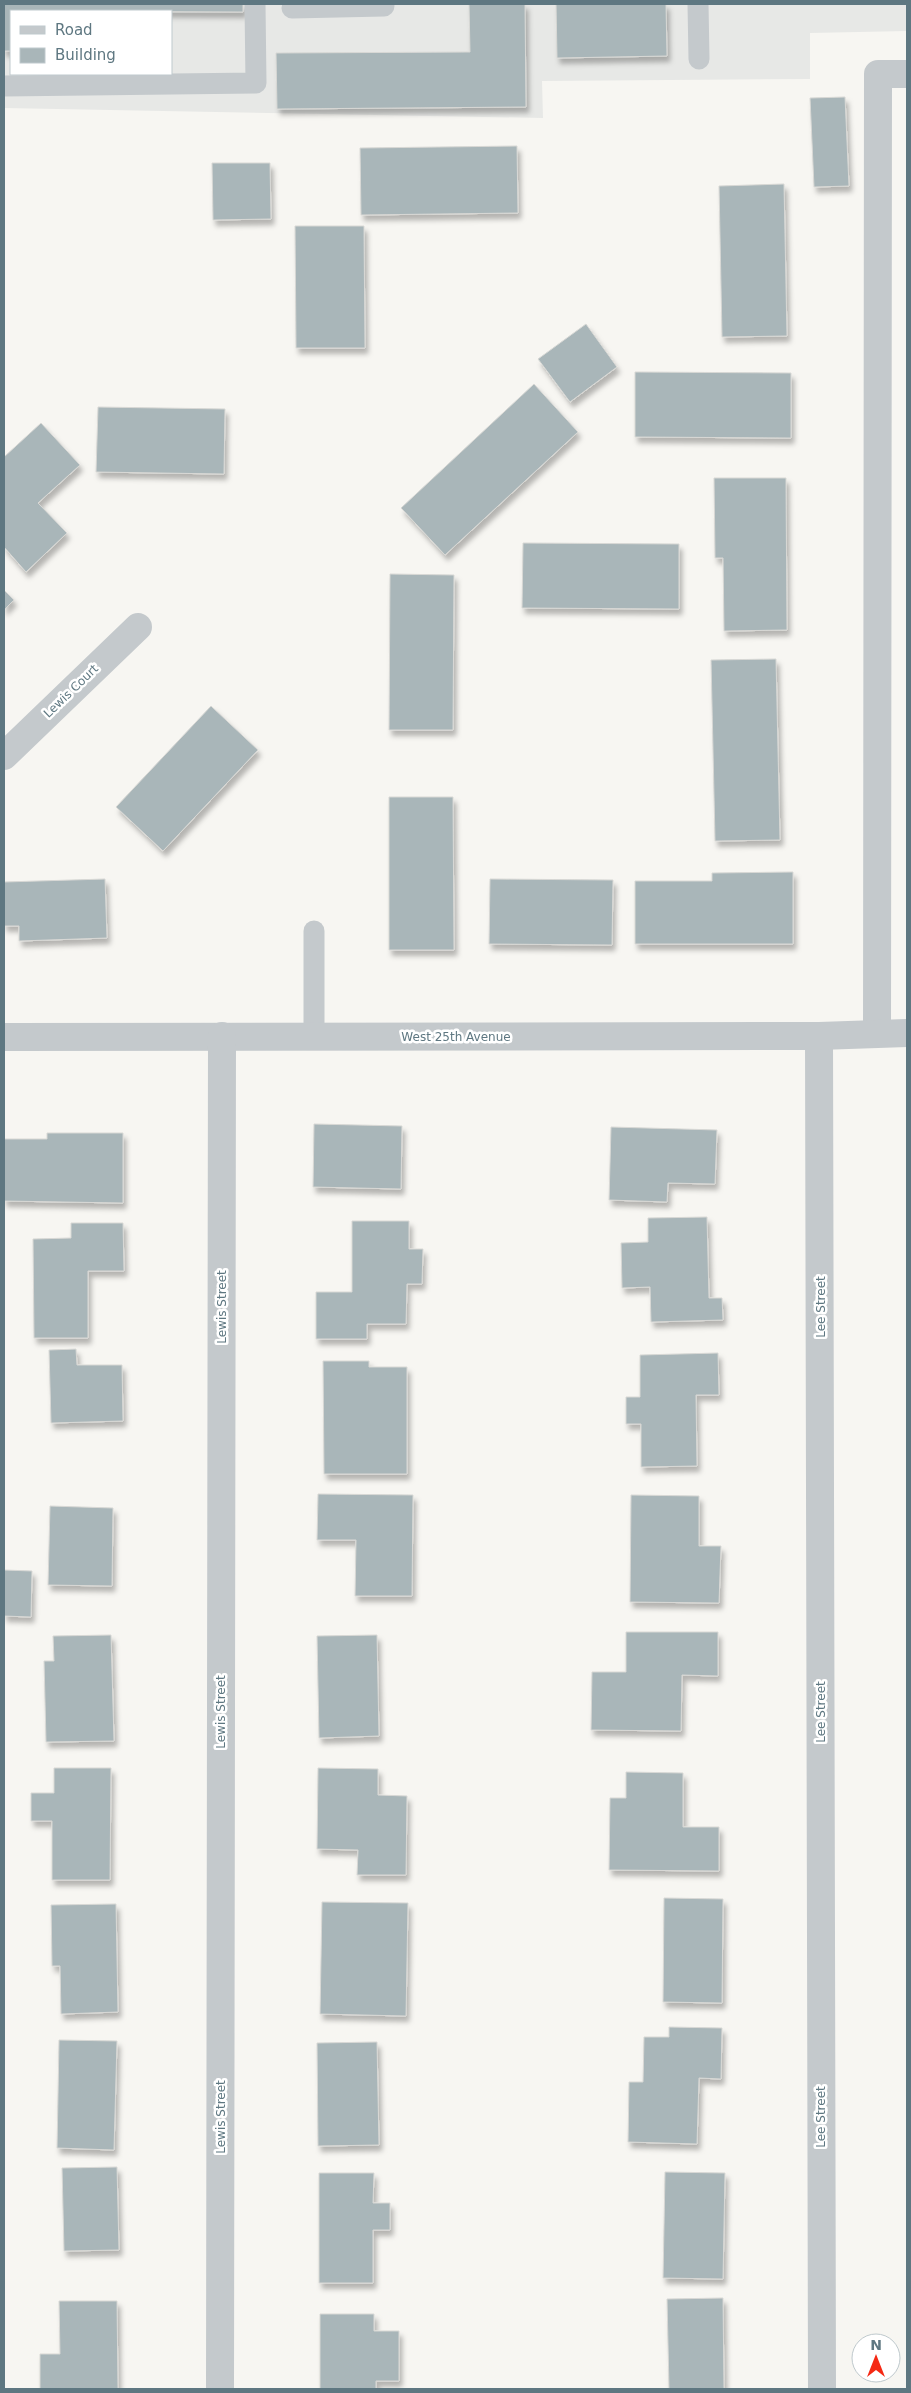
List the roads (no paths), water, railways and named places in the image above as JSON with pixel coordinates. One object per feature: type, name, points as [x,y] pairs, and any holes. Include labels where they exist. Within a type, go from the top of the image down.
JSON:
[{"type":"street","points":[[877,1033],[878,74],[907,74]]},
{"type":"street","name":"Lewis Court","points":[[4,756],[138,627]]},
{"type":"street","name":"West 25th Avenue","points":[[4,1037],[819,1036],[907,1033]]},
{"type":"street","name":"Lewis Street","points":[[220,2389],[222,1036]]},
{"type":"street","name":"Lee Street","points":[[819,1036],[822,2389]]},
{"type":"lane","points":[[4,86],[256,83],[254,4]]},
{"type":"lane","points":[[292,8],[384,6],[384,4]]},
{"type":"lane","points":[[698,4],[699,59]]},
{"type":"lane","points":[[314,931],[314,1037]]}]
